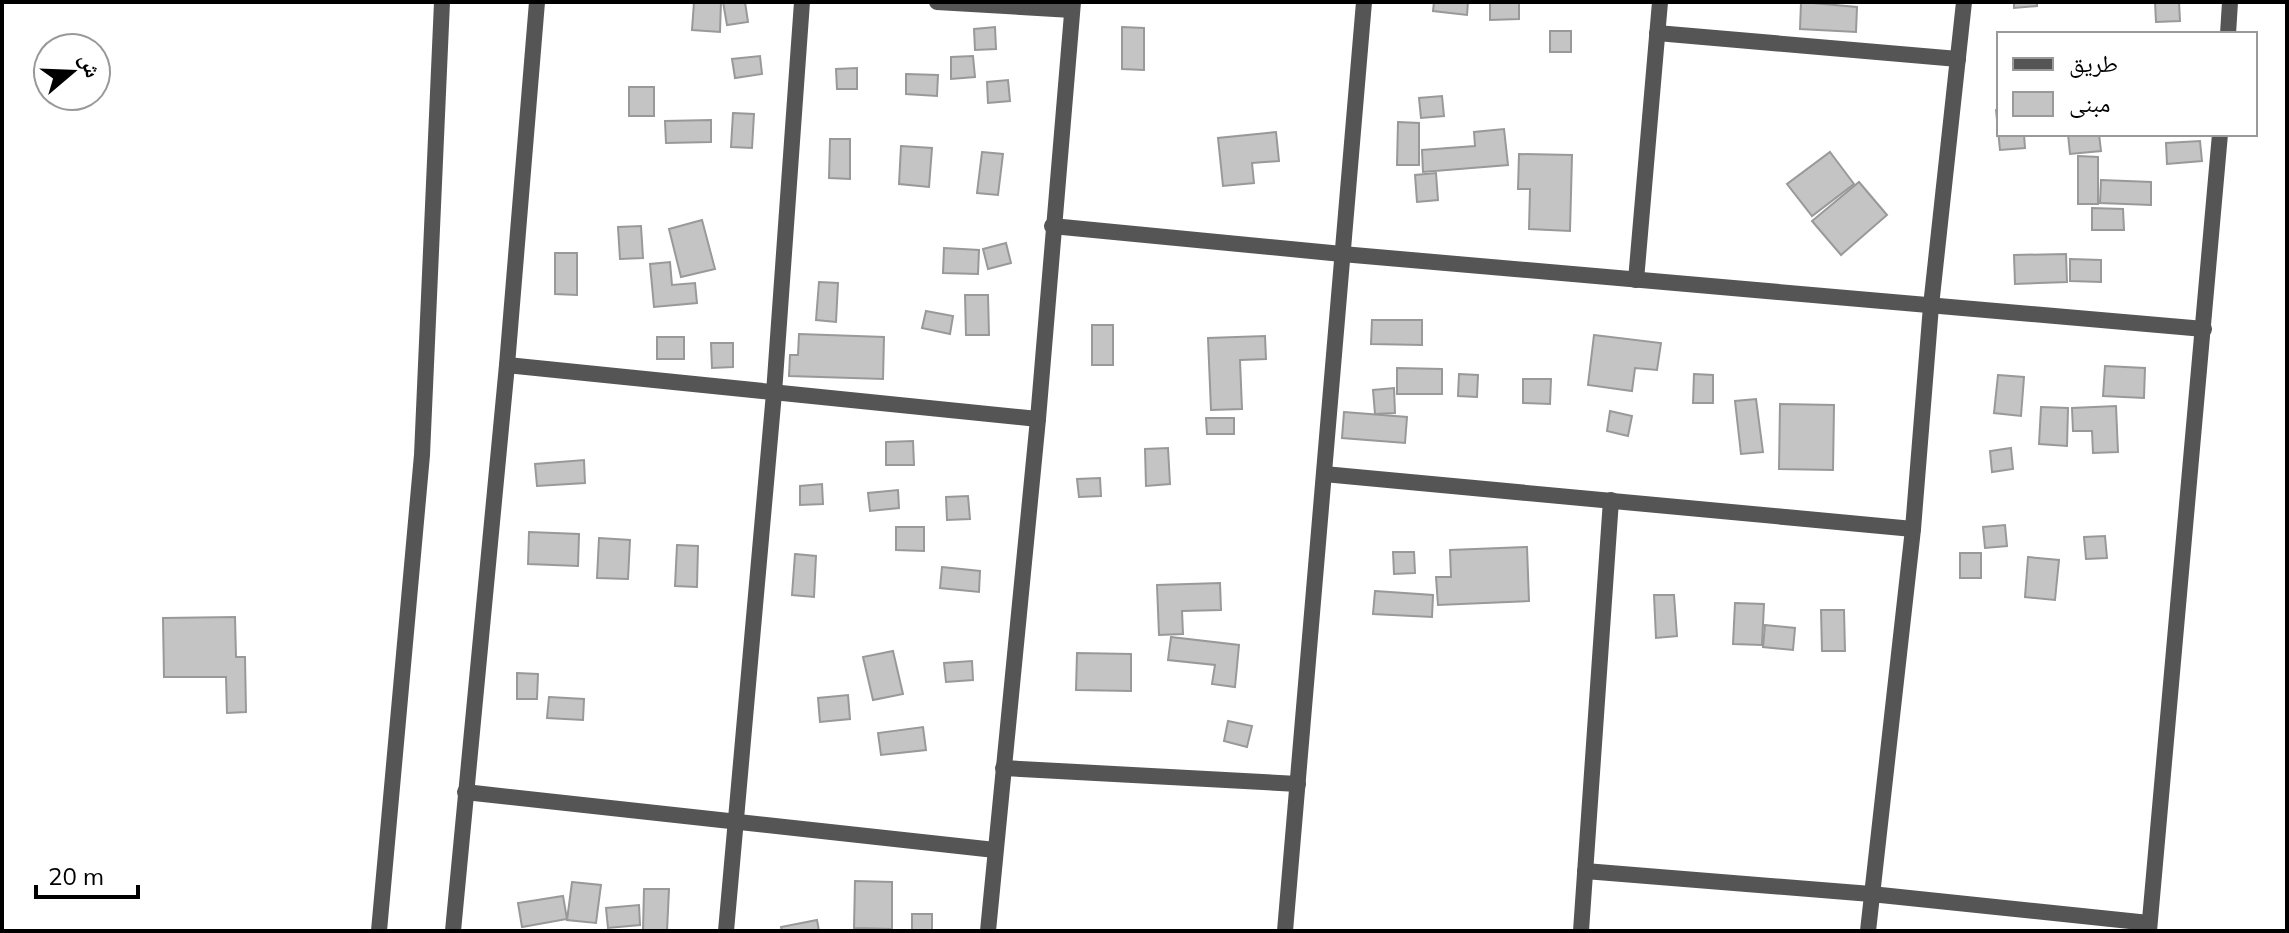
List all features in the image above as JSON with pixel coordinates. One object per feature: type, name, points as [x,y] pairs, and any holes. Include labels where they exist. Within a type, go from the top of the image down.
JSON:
[{"type":"street","points":[[379,931],[422,455],[442,2]]},
{"type":"street","points":[[453,931],[507,365],[537,2]]},
{"type":"street","points":[[726,931],[774,393],[802,2]]},
{"type":"street","points":[[937,2],[1073,6],[1038,419],[988,931]]},
{"type":"street","points":[[1285,931],[1364,2]]},
{"type":"street","points":[[1636,280],[1660,2]]},
{"type":"street","points":[[1868,931],[1913,529],[1931,306],[1964,2]]},
{"type":"street","points":[[2228,32],[2230,2]]},
{"type":"street","points":[[1657,33],[1958,59]]},
{"type":"street","points":[[1585,871],[1871,894],[2149,927],[2220,136]]},
{"type":"street","points":[[1052,226],[2204,329]]},
{"type":"street","points":[[507,365],[1038,419]]},
{"type":"street","points":[[1324,474],[1913,529]]},
{"type":"street","points":[[1581,931],[1611,500]]},
{"type":"street","points":[[1003,768],[1298,784]]},
{"type":"street","points":[[465,792],[995,850]]},
{"type":"building","points":[[694,2],[721,2],[720,32],[692,30]]},
{"type":"building","points":[[723,2],[745,2],[748,22],[727,25]]},
{"type":"building","points":[[1434,2],[1468,2],[1467,15],[1433,11]]},
{"type":"building","points":[[1490,2],[1519,2],[1519,19],[1490,20]]},
{"type":"building","points":[[1801,2],[1857,7],[1856,32],[1800,29]]},
{"type":"building","points":[[2014,2],[2037,2],[2037,6],[2014,8]]},
{"type":"building","points":[[2155,2],[2179,2],[2180,21],[2156,22]]},
{"type":"building","points":[[995,27],[996,49],[975,50],[974,29]]},
{"type":"building","points":[[1122,27],[1144,28],[1144,70],[1122,69]]},
{"type":"building","points":[[1550,31],[1571,31],[1571,52],[1550,52]]},
{"type":"building","points":[[760,56],[762,74],[735,78],[732,59]]},
{"type":"building","points":[[973,56],[975,77],[951,79],[951,57]]},
{"type":"building","points":[[857,68],[857,89],[837,89],[836,69]]},
{"type":"building","points":[[906,74],[938,75],[937,96],[906,94]]},
{"type":"building","points":[[1008,80],[1010,101],[988,103],[987,82]]},
{"type":"building","points":[[629,87],[654,87],[654,116],[629,116]]},
{"type":"building","points":[[1442,96],[1444,116],[1421,118],[1419,98]]},
{"type":"building","points":[[733,113],[754,114],[752,148],[731,147]]},
{"type":"building","points":[[711,120],[711,142],[666,143],[665,121]]},
{"type":"building","points":[[1398,122],[1419,123],[1419,165],[1397,165]]},
{"type":"building","points":[[1504,129],[1508,165],[1423,172],[1422,150],[1475,146],[1474,132]]},
{"type":"building","points":[[1276,132],[1279,161],[1252,163],[1254,183],[1223,186],[1218,138]]},
{"type":"building","points":[[1999,136],[2024,136],[2025,148],[2000,150]]},
{"type":"building","points":[[2068,136],[2099,136],[2101,151],[2070,154]]},
{"type":"building","points":[[830,139],[850,139],[850,179],[829,178]]},
{"type":"building","points":[[2200,141],[2202,161],[2167,164],[2166,143]]},
{"type":"building","points":[[901,146],[932,148],[929,187],[899,184]]},
{"type":"building","points":[[982,152],[1003,154],[998,195],[977,193]]},
{"type":"building","points":[[1830,152],[1854,184],[1812,216],[1787,184]]},
{"type":"building","points":[[1519,154],[1572,155],[1570,231],[1529,229],[1530,189],[1518,189]]},
{"type":"building","points":[[2078,156],[2098,157],[2098,204],[2078,204]]},
{"type":"building","points":[[1436,173],[1438,200],[1417,202],[1415,175]]},
{"type":"building","points":[[2101,180],[2151,182],[2151,205],[2100,203]]},
{"type":"building","points":[[1859,182],[1887,215],[1841,255],[1812,221]]},
{"type":"building","points":[[2092,208],[2123,209],[2124,230],[2092,230]]},
{"type":"building","points":[[702,220],[715,269],[681,277],[669,229]]},
{"type":"building","points":[[641,226],[643,258],[620,259],[618,227]]},
{"type":"building","points":[[1006,243],[1011,263],[988,269],[983,249]]},
{"type":"building","points":[[944,248],[979,250],[978,274],[943,273]]},
{"type":"building","points":[[555,253],[577,253],[577,295],[555,294]]},
{"type":"building","points":[[2066,254],[2067,282],[2015,284],[2014,255]]},
{"type":"building","points":[[2070,259],[2101,260],[2101,282],[2070,281]]},
{"type":"building","points":[[670,262],[672,285],[695,283],[697,303],[654,307],[650,264]]},
{"type":"building","points":[[819,282],[838,283],[836,322],[816,320]]},
{"type":"building","points":[[965,295],[988,295],[989,335],[966,335]]},
{"type":"building","points":[[926,311],[953,316],[950,334],[922,328]]},
{"type":"building","points":[[1372,320],[1422,320],[1422,345],[1371,344]]},
{"type":"building","points":[[1092,325],[1113,325],[1113,365],[1092,365]]},
{"type":"building","points":[[799,334],[884,337],[883,379],[789,376],[790,355],[798,355]]},
{"type":"building","points":[[1594,335],[1661,343],[1657,370],[1635,368],[1632,391],[1588,385]]},
{"type":"building","points":[[1265,336],[1266,359],[1240,360],[1242,409],[1211,410],[1208,338]]},
{"type":"building","points":[[657,337],[684,337],[684,359],[657,359]]},
{"type":"building","points":[[711,343],[733,343],[733,367],[712,368]]},
{"type":"building","points":[[2105,366],[2145,368],[2144,398],[2103,396]]},
{"type":"building","points":[[1397,368],[1442,369],[1442,394],[1397,394]]},
{"type":"building","points":[[1459,374],[1478,375],[1477,397],[1458,396]]},
{"type":"building","points":[[1694,374],[1713,375],[1713,403],[1693,403]]},
{"type":"building","points":[[1998,375],[2024,377],[2021,416],[1994,413]]},
{"type":"building","points":[[1523,379],[1551,379],[1550,404],[1523,403]]},
{"type":"building","points":[[1394,388],[1395,413],[1375,414],[1373,390]]},
{"type":"building","points":[[1756,399],[1763,452],[1741,454],[1735,401]]},
{"type":"building","points":[[1780,404],[1834,405],[1833,470],[1779,469]]},
{"type":"building","points":[[2116,406],[2118,452],[2093,453],[2092,431],[2073,431],[2072,408]]},
{"type":"building","points":[[2041,407],[2068,408],[2067,446],[2039,444]]},
{"type":"building","points":[[1610,411],[1632,416],[1628,436],[1607,431]]},
{"type":"building","points":[[1344,412],[1407,417],[1405,443],[1342,438]]},
{"type":"building","points":[[1206,418],[1234,418],[1234,434],[1207,434]]},
{"type":"building","points":[[913,441],[914,465],[886,465],[886,442]]},
{"type":"building","points":[[1168,448],[1170,484],[1146,486],[1145,449]]},
{"type":"building","points":[[2011,448],[2013,469],[1992,472],[1990,451]]},
{"type":"building","points":[[584,460],[585,483],[537,486],[535,464]]},
{"type":"building","points":[[1100,478],[1101,496],[1079,497],[1077,479]]},
{"type":"building","points":[[822,484],[823,504],[800,505],[800,486]]},
{"type":"building","points":[[898,490],[899,508],[870,511],[868,493]]},
{"type":"building","points":[[968,496],[970,519],[947,520],[946,497]]},
{"type":"building","points":[[2005,525],[2007,546],[1985,548],[1983,527]]},
{"type":"building","points":[[896,527],[924,527],[924,551],[896,550]]},
{"type":"building","points":[[529,532],[579,534],[578,566],[528,564]]},
{"type":"building","points":[[2105,536],[2107,558],[2086,559],[2084,537]]},
{"type":"building","points":[[599,538],[630,540],[628,579],[597,578]]},
{"type":"building","points":[[677,545],[698,546],[697,587],[675,586]]},
{"type":"building","points":[[1527,547],[1529,601],[1438,605],[1436,577],[1451,577],[1450,550]]},
{"type":"building","points":[[1393,552],[1414,552],[1415,573],[1394,574]]},
{"type":"building","points":[[1960,553],[1981,553],[1981,578],[1960,578]]},
{"type":"building","points":[[795,554],[816,556],[814,597],[792,595]]},
{"type":"building","points":[[2028,557],[2059,560],[2055,600],[2025,597]]},
{"type":"building","points":[[942,567],[980,571],[979,592],[940,588]]},
{"type":"building","points":[[1220,583],[1221,610],[1182,611],[1183,634],[1159,635],[1157,585]]},
{"type":"building","points":[[1375,591],[1433,595],[1432,617],[1373,614]]},
{"type":"building","points":[[1654,595],[1674,595],[1677,636],[1656,638]]},
{"type":"building","points":[[1735,603],[1764,604],[1762,645],[1733,644]]},
{"type":"building","points":[[1821,610],[1844,610],[1845,651],[1822,651]]},
{"type":"building","points":[[235,617],[236,657],[245,657],[246,712],[227,713],[226,677],[164,677],[163,618]]},
{"type":"building","points":[[1765,625],[1795,628],[1793,650],[1763,647]]},
{"type":"building","points":[[1171,637],[1239,645],[1235,687],[1212,684],[1215,665],[1168,660]]},
{"type":"building","points":[[893,651],[903,694],[873,700],[863,657]]},
{"type":"building","points":[[1077,653],[1131,654],[1131,691],[1076,690]]},
{"type":"building","points":[[972,661],[973,680],[946,682],[944,663]]},
{"type":"building","points":[[517,673],[538,674],[537,699],[517,699]]},
{"type":"building","points":[[848,695],[850,719],[820,722],[818,698]]},
{"type":"building","points":[[549,697],[584,699],[583,720],[547,718]]},
{"type":"building","points":[[1228,721],[1252,726],[1247,747],[1224,741]]},
{"type":"building","points":[[923,727],[926,750],[881,755],[878,733]]},
{"type":"building","points":[[855,881],[892,882],[892,929],[854,928]]},
{"type":"building","points":[[572,882],[601,885],[596,923],[567,920]]},
{"type":"building","points":[[644,889],[669,889],[667,931],[643,931]]},
{"type":"building","points":[[563,896],[567,919],[522,927],[518,903]]},
{"type":"building","points":[[639,905],[640,925],[608,928],[606,908]]},
{"type":"building","points":[[912,914],[932,914],[932,931],[912,931]]},
{"type":"building","points":[[817,920],[819,931],[782,931],[781,927]]}]
